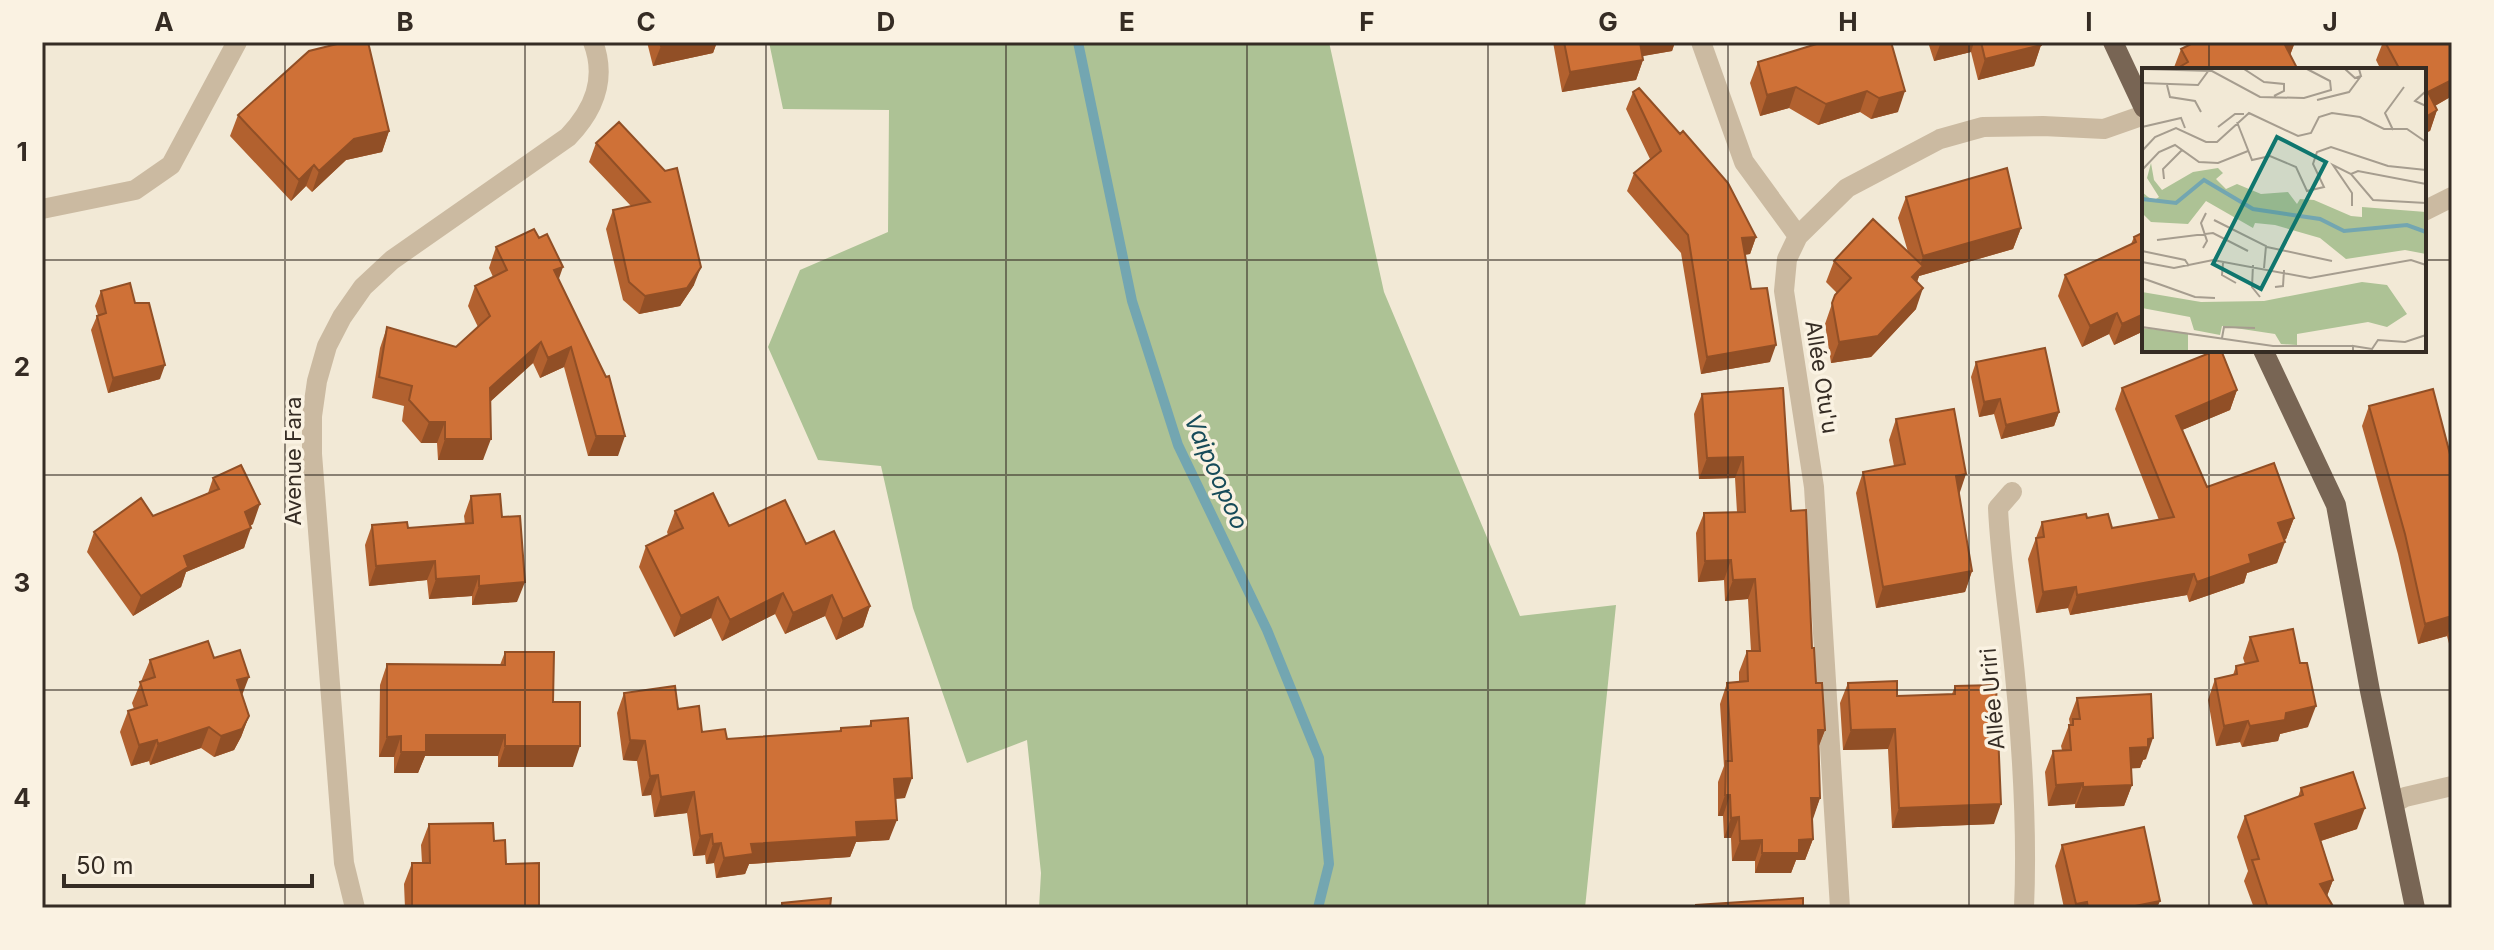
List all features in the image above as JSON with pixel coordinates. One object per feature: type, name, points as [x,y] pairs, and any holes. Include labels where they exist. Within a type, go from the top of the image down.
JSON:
[{"type":"main road","points":[[2113,42],[2142,104]]},
{"type":"main road","points":[[2264,352],[2336,505],[2370,691],[2415,908]]},
{"type":"street","points":[[42,209],[135,190],[171,165],[237,42]]},
{"type":"street","name":"Avenue Fara","points":[[355,908],[344,863],[314,494],[312,416],[317,381],[327,346],[363,287],[392,260],[568,137],[583,121],[594,101],[599,79],[593,42]]},
{"type":"street","points":[[1701,42],[1744,162],[1798,236]]},
{"type":"street","name":"Allée Otu'u","points":[[1840,908],[1814,487],[1784,291],[1787,259],[1798,236],[1847,188],[1940,139],[1983,127],[2104,129],[2142,116]]},
{"type":"street","points":[[2426,210],[2452,197]]},
{"type":"street","name":"Allée Uriri","points":[[2012,492],[1998,508],[1999,544],[2011,637],[2027,840],[2024,908]]},
{"type":"street","points":[[2394,803],[2405,797],[2452,786]]},
{"type":"green space","points":[[769,42],[1329,42],[1384,292],[1520,616],[1616,605],[1585,908],[1039,908],[1041,873],[1027,740],[967,763],[913,608],[881,466],[818,460],[768,347],[800,270],[888,232],[889,110],[783,109]]},
{"type":"building","points":[[345,42],[368,42],[389,131],[354,139],[319,171],[314,165],[299,180],[238,115],[309,51]]},
{"type":"building","points":[[1564,42],[1640,42],[1643,60],[1570,72]]},
{"type":"building","points":[[1823,42],[1891,42],[1905,91],[1879,98],[1867,91],[1826,104],[1796,87],[1767,95],[1758,62]]},
{"type":"building","points":[[1981,42],[2041,42],[2041,45],[1985,59]]},
{"type":"building","points":[[2195,42],[2286,42],[2297,68],[2178,68],[2188,62],[2181,49]]},
{"type":"building","points":[[2385,42],[2452,42],[2452,80],[2428,92],[2437,110],[2426,117],[2426,68],[2399,68]]},
{"type":"building","points":[[1639,88],[1680,134],[1683,131],[1728,183],[1756,237],[1742,238],[1751,289],[1767,288],[1776,345],[1707,357],[1688,235],[1634,173],[1661,151],[1633,92]]},
{"type":"building","points":[[619,122],[665,171],[677,168],[701,267],[687,288],[645,296],[629,282],[613,210],[650,202],[596,143]]},
{"type":"building","points":[[2007,168],[2021,228],[1923,256],[1906,197]]},
{"type":"building","points":[[1873,219],[1923,266],[1912,277],[1923,288],[1878,336],[1839,342],[1832,303],[1835,295],[1851,278],[1834,261]]},
{"type":"building","points":[[534,229],[539,238],[547,234],[563,267],[554,270],[606,377],[609,376],[625,436],[596,436],[571,347],[548,358],[541,342],[490,388],[491,439],[445,439],[445,422],[429,422],[409,400],[412,386],[379,377],[387,327],[456,347],[490,316],[475,286],[507,270],[496,247]]},
{"type":"building","points":[[2142,233],[2142,315],[2122,324],[2117,313],[2090,326],[2065,275],[2136,242],[2134,237]]},
{"type":"building","points":[[130,283],[135,303],[149,303],[165,365],[113,378],[97,316],[106,313],[101,291]]},
{"type":"building","points":[[2045,348],[2059,412],[2006,425],[2000,399],[1984,402],[1976,362]]},
{"type":"building","points":[[2212,352],[2222,352],[2237,390],[2176,416],[2207,487],[2274,463],[2294,518],[2278,523],[2285,542],[2249,555],[2251,563],[2197,582],[2194,574],[2077,595],[2076,587],[2043,592],[2036,538],[2044,537],[2042,522],[2086,514],[2087,518],[2108,514],[2112,528],[2174,517],[2122,388]]},
{"type":"building","points":[[1783,388],[1791,511],[1806,510],[1812,648],[1816,683],[1822,683],[1825,730],[1818,730],[1820,798],[1811,798],[1813,839],[1799,840],[1799,853],[1762,853],[1762,840],[1740,841],[1739,817],[1731,818],[1730,795],[1725,795],[1726,761],[1732,761],[1727,683],[1748,681],[1747,651],[1760,651],[1755,579],[1733,580],[1731,560],[1705,561],[1704,513],[1745,512],[1743,457],[1707,458],[1702,394]]},
{"type":"building","points":[[2433,389],[2452,462],[2452,616],[2425,624],[2405,534],[2369,406]]},
{"type":"building","points":[[1954,409],[1966,474],[1956,476],[1972,571],[1883,587],[1863,472],[1905,464],[1896,419]]},
{"type":"building","points":[[241,465],[260,504],[245,512],[251,528],[184,556],[188,567],[141,596],[94,532],[141,498],[153,516],[219,489],[213,478]]},
{"type":"building","points":[[713,493],[729,526],[785,500],[806,544],[834,531],[870,606],[843,619],[832,595],[793,613],[783,593],[730,620],[718,597],[681,616],[646,546],[683,528],[675,511]]},
{"type":"building","points":[[500,494],[502,517],[520,516],[525,582],[479,586],[479,576],[436,579],[435,561],[376,566],[372,525],[407,522],[408,528],[473,523],[471,496]]},
{"type":"building","points":[[2293,629],[2300,663],[2307,663],[2316,706],[2286,713],[2285,720],[2250,726],[2248,721],[2224,726],[2215,679],[2237,674],[2236,666],[2258,661],[2250,637]]},
{"type":"building","points":[[208,641],[214,658],[240,650],[249,677],[237,680],[249,716],[242,729],[221,736],[209,727],[158,744],[157,740],[139,745],[128,711],[147,705],[140,682],[155,677],[150,660]]},
{"type":"building","points":[[505,652],[554,652],[553,702],[580,702],[580,746],[505,746],[505,735],[426,735],[426,752],[401,752],[401,736],[387,737],[387,664],[505,665]]},
{"type":"building","points":[[1897,681],[1897,696],[1955,694],[1955,686],[1996,685],[2001,804],[1899,808],[1895,729],[1851,730],[1848,683]]},
{"type":"building","points":[[675,686],[678,709],[699,706],[702,732],[725,729],[727,739],[841,731],[841,728],[871,726],[871,721],[908,718],[912,778],[894,779],[897,820],[856,822],[857,837],[751,844],[753,854],[724,858],[721,843],[713,844],[712,834],[700,836],[694,792],[661,797],[658,775],[650,776],[645,741],[630,740],[624,693]]},
{"type":"building","points":[[2151,694],[2153,738],[2148,739],[2148,747],[2130,748],[2132,785],[2056,785],[2053,751],[2071,750],[2069,725],[2073,725],[2073,719],[2080,719],[2077,698]]},
{"type":"building","points":[[2353,772],[2365,808],[2315,824],[2333,880],[2320,884],[2334,908],[2268,908],[2252,860],[2259,859],[2245,816],[2303,795],[2301,788]]},
{"type":"building","points":[[493,823],[494,841],[505,840],[506,864],[539,863],[539,907],[412,908],[412,863],[430,863],[429,824]]},
{"type":"building","points":[[2144,827],[2160,901],[2125,908],[2088,908],[2087,902],[2076,904],[2062,845]]},
{"type":"building","points":[[831,898],[830,908],[782,908],[782,903]]},
{"type":"building","points":[[1803,898],[1803,908],[1696,908],[1696,905]]},
{"type":"waterway","name":"Vaipoopoo","points":[[1078,42],[1132,301],[1178,445],[1267,630],[1319,758],[1329,864],[1318,908]]}]
